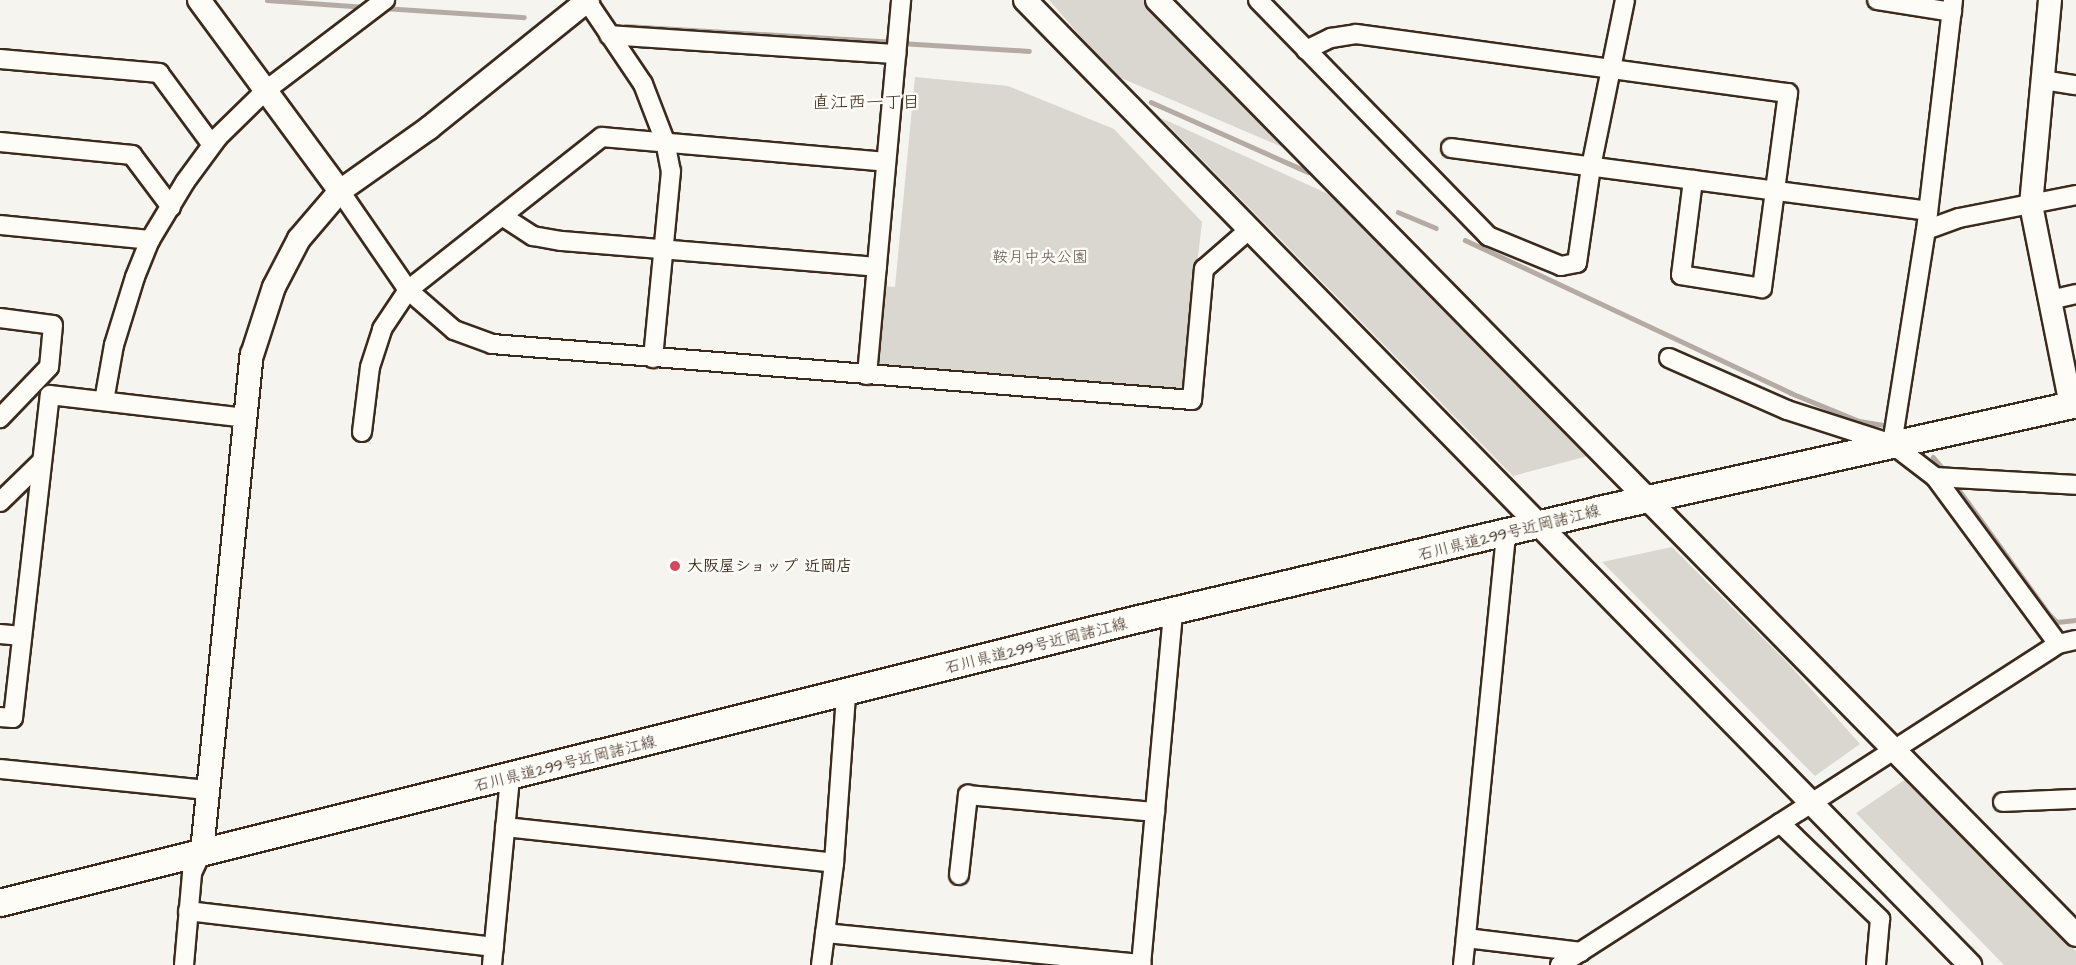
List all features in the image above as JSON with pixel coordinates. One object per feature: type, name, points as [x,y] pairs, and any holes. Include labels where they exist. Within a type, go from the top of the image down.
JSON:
[{"type":"main road","name":"石川県道299号近岡諸江線","points":[[0,903],[202,852],[510,779],[1173,613],[1892,444],[2074,404]]},
{"type":"street","points":[[199,0],[340,191],[408,290],[454,330],[492,344],[1192,400],[1204,269],[1251,228]]},
{"type":"street","points":[[867,375],[901,0]]},
{"type":"street","points":[[1025,0],[1251,228],[1539,527],[1970,965]]},
{"type":"street","points":[[1157,0],[1893,751],[2076,934]]},
{"type":"street","points":[[1258,0],[1488,236],[1561,266],[1576,263],[1591,167],[1625,0]]},
{"type":"street","points":[[1877,0],[1952,6],[1926,230],[1892,444]]},
{"type":"street","points":[[2050,0],[2031,205],[2074,404]]},
{"type":"street","points":[[184,965],[192,873],[202,852],[252,355],[274,287],[299,239],[340,191],[429,128],[587,1],[643,84],[666,144],[671,171],[653,358]]},
{"type":"street","points":[[104,401],[114,345],[150,240],[212,145],[265,91],[375,5]]},
{"type":"street","points":[[1306,50],[1331,38],[1356,34],[1788,93],[1762,288],[1681,274],[1693,180]]},
{"type":"street","points":[[609,35],[896,54]]},
{"type":"street","points":[[0,59],[159,73],[212,145]]},
{"type":"street","points":[[2043,81],[2076,85]]},
{"type":"street","points":[[362,432],[370,367],[382,329],[408,290],[602,137],[886,162]]},
{"type":"street","points":[[0,142],[132,155],[171,207]]},
{"type":"street","points":[[1452,148],[1928,210]]},
{"type":"street","points":[[1926,230],[1959,218],[2076,195]]},
{"type":"street","points":[[502,216],[533,236],[877,267]]},
{"type":"street","points":[[0,225],[150,240]]},
{"type":"street","points":[[2050,300],[2076,294]]},
{"type":"street","points":[[0,318],[52,325],[49,367],[0,418]]},
{"type":"street","points":[[1669,358],[1787,410],[1892,444],[1939,477],[2058,644]]},
{"type":"street","points":[[0,717],[13,718],[40,462],[50,395],[245,418]]},
{"type":"street","points":[[0,502],[40,462]]},
{"type":"street","points":[[1939,477],[2076,485]]},
{"type":"street","points":[[1463,965],[1506,535]]},
{"type":"street","points":[[825,933],[1141,965],[1173,613]]},
{"type":"street","points":[[0,634],[22,636]]},
{"type":"street","points":[[1560,965],[2058,644],[2076,640]]},
{"type":"street","points":[[821,965],[834,863],[846,694]]},
{"type":"street","points":[[0,769],[208,790]]},
{"type":"street","points":[[188,911],[493,956],[510,779]]},
{"type":"street","points":[[959,876],[968,795],[1155,812]]},
{"type":"street","points":[[2003,802],[2076,799]]},
{"type":"street","points":[[1780,823],[1880,918],[1876,965]]},
{"type":"street","points":[[505,827],[834,863]]},
{"type":"street","points":[[1466,938],[1581,952]]},
{"type":"green space","points":[[1049,0],[1144,0],[1289,150],[1114,75]]},
{"type":"green space","name":"鞍月中央公園","points":[[915,77],[1008,86],[1114,129],[1202,222],[1181,406],[1174,410],[873,385],[881,286],[895,287]]},
{"type":"green space","points":[[1161,118],[1337,198],[1588,456],[1513,476]]},
{"type":"green space","points":[[1672,547],[1787,662],[1860,744],[1815,776],[1602,562]]},
{"type":"green space","points":[[1906,779],[2076,951],[2076,965],[2004,965],[1856,813]]},
{"type":"waterway","points":[[267,0],[366,7]]},
{"type":"waterway","points":[[383,8],[524,17]]},
{"type":"waterway","points":[[625,26],[892,42]]},
{"type":"waterway","points":[[900,43],[1029,51]]},
{"type":"waterway","points":[[1151,102],[1308,172]]},
{"type":"waterway","points":[[1398,212],[1436,228]]},
{"type":"waterway","points":[[1465,240],[1791,393],[1859,421],[1885,425]]},
{"type":"waterway","points":[[1933,457],[1945,471]]},
{"type":"waterway","points":[[1954,483],[2050,615],[2057,622],[2076,620]]},
{"type":"place","name":"大阪屋ショップ 近岡店","points":[[675,566]]},
{"type":"district","name":"直江西一丁目","points":[[866,103]]}]
